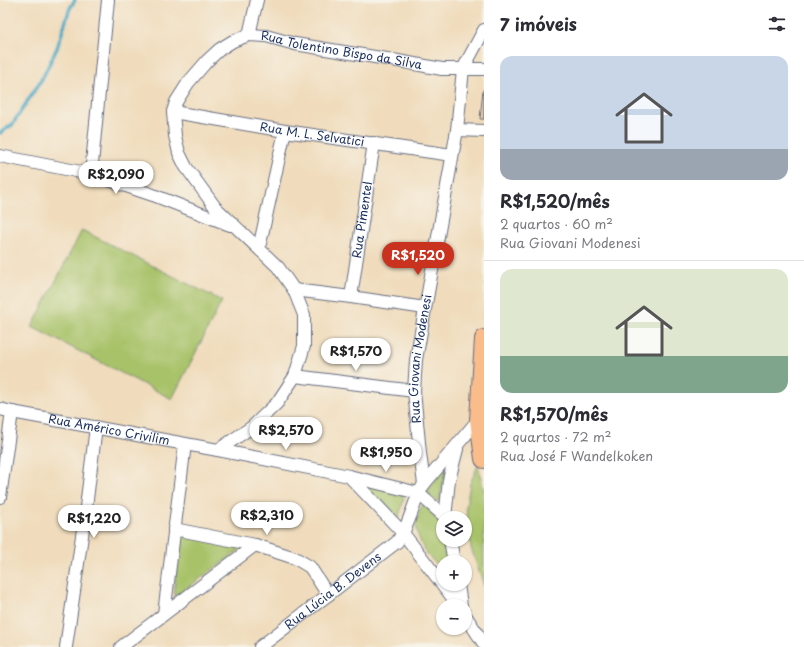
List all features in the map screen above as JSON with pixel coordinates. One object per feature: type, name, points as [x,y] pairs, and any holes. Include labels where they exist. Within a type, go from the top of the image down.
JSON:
[{"type":"main road","points":[[484,338],[479,419],[484,459]]},
{"type":"street","points":[[91,174],[108,0]]},
{"type":"street","points":[[249,35],[256,0]]},
{"type":"street","points":[[463,69],[484,30]]},
{"type":"street","name":"Rua Tolentino Bispo da Silva","points":[[172,112],[176,102],[188,84],[207,61],[220,49],[233,41],[249,35],[266,36],[295,44],[442,69],[484,69]]},
{"type":"street","name":"Rua Giovani Modenesi","points":[[421,488],[420,453],[414,391],[416,360],[424,308],[457,130],[463,69]]},
{"type":"street","points":[[172,112],[178,148],[186,167],[216,207],[278,267],[294,290],[304,315],[304,346],[296,376],[277,404],[252,427],[218,450]]},
{"type":"street","name":"Rua M. L. Selvatici","points":[[172,112],[285,131],[452,155]]},
{"type":"street","points":[[457,130],[484,131]]},
{"type":"street","points":[[259,248],[285,131]]},
{"type":"street","name":"Rua Pimentel","points":[[351,297],[374,143]]},
{"type":"street","points":[[0,156],[91,174],[153,195],[234,226]]},
{"type":"street","points":[[294,290],[424,308]]},
{"type":"street","points":[[296,376],[414,391]]},
{"type":"street","name":"Rua Américo Crivilim","points":[[0,409],[349,476],[421,488]]},
{"type":"street","points":[[0,497],[12,412]]},
{"type":"street","points":[[403,534],[421,488],[458,446],[479,419]]},
{"type":"street","points":[[66,647],[96,427]]},
{"type":"street","points":[[164,614],[185,444]]},
{"type":"street","points":[[446,511],[449,480],[458,446]]},
{"type":"street","points":[[349,476],[436,571]]},
{"type":"street","points":[[421,488],[440,511]]},
{"type":"street","points":[[174,529],[255,545],[295,558],[310,567],[328,594]]},
{"type":"street","name":"Rua Lúcia B. Devens","points":[[260,647],[397,542],[403,534]]},
{"type":"street","points":[[121,647],[255,545]]},
{"type":"street","points":[[472,626],[484,644]]},
{"type":"green space","points":[[82,230],[222,301],[172,399],[32,327]]},
{"type":"green space","points":[[478,465],[484,490],[484,586],[471,548],[472,511],[466,511],[466,507],[470,484]]},
{"type":"green space","points":[[444,468],[446,471],[439,503],[426,493]]},
{"type":"green space","points":[[370,484],[402,493],[404,499],[398,520],[387,506],[364,487]]},
{"type":"green space","points":[[424,505],[434,513],[436,517],[436,547],[444,547],[446,555],[436,555],[436,563],[428,556],[421,544],[417,532],[416,524],[420,508]]},
{"type":"green space","points":[[179,533],[243,548],[174,597]]},
{"type":"building","points":[[483,90],[484,119],[480,119]]},
{"type":"waterway","points":[[0,133],[12,125],[43,77],[57,48],[70,8],[75,0]]}]
